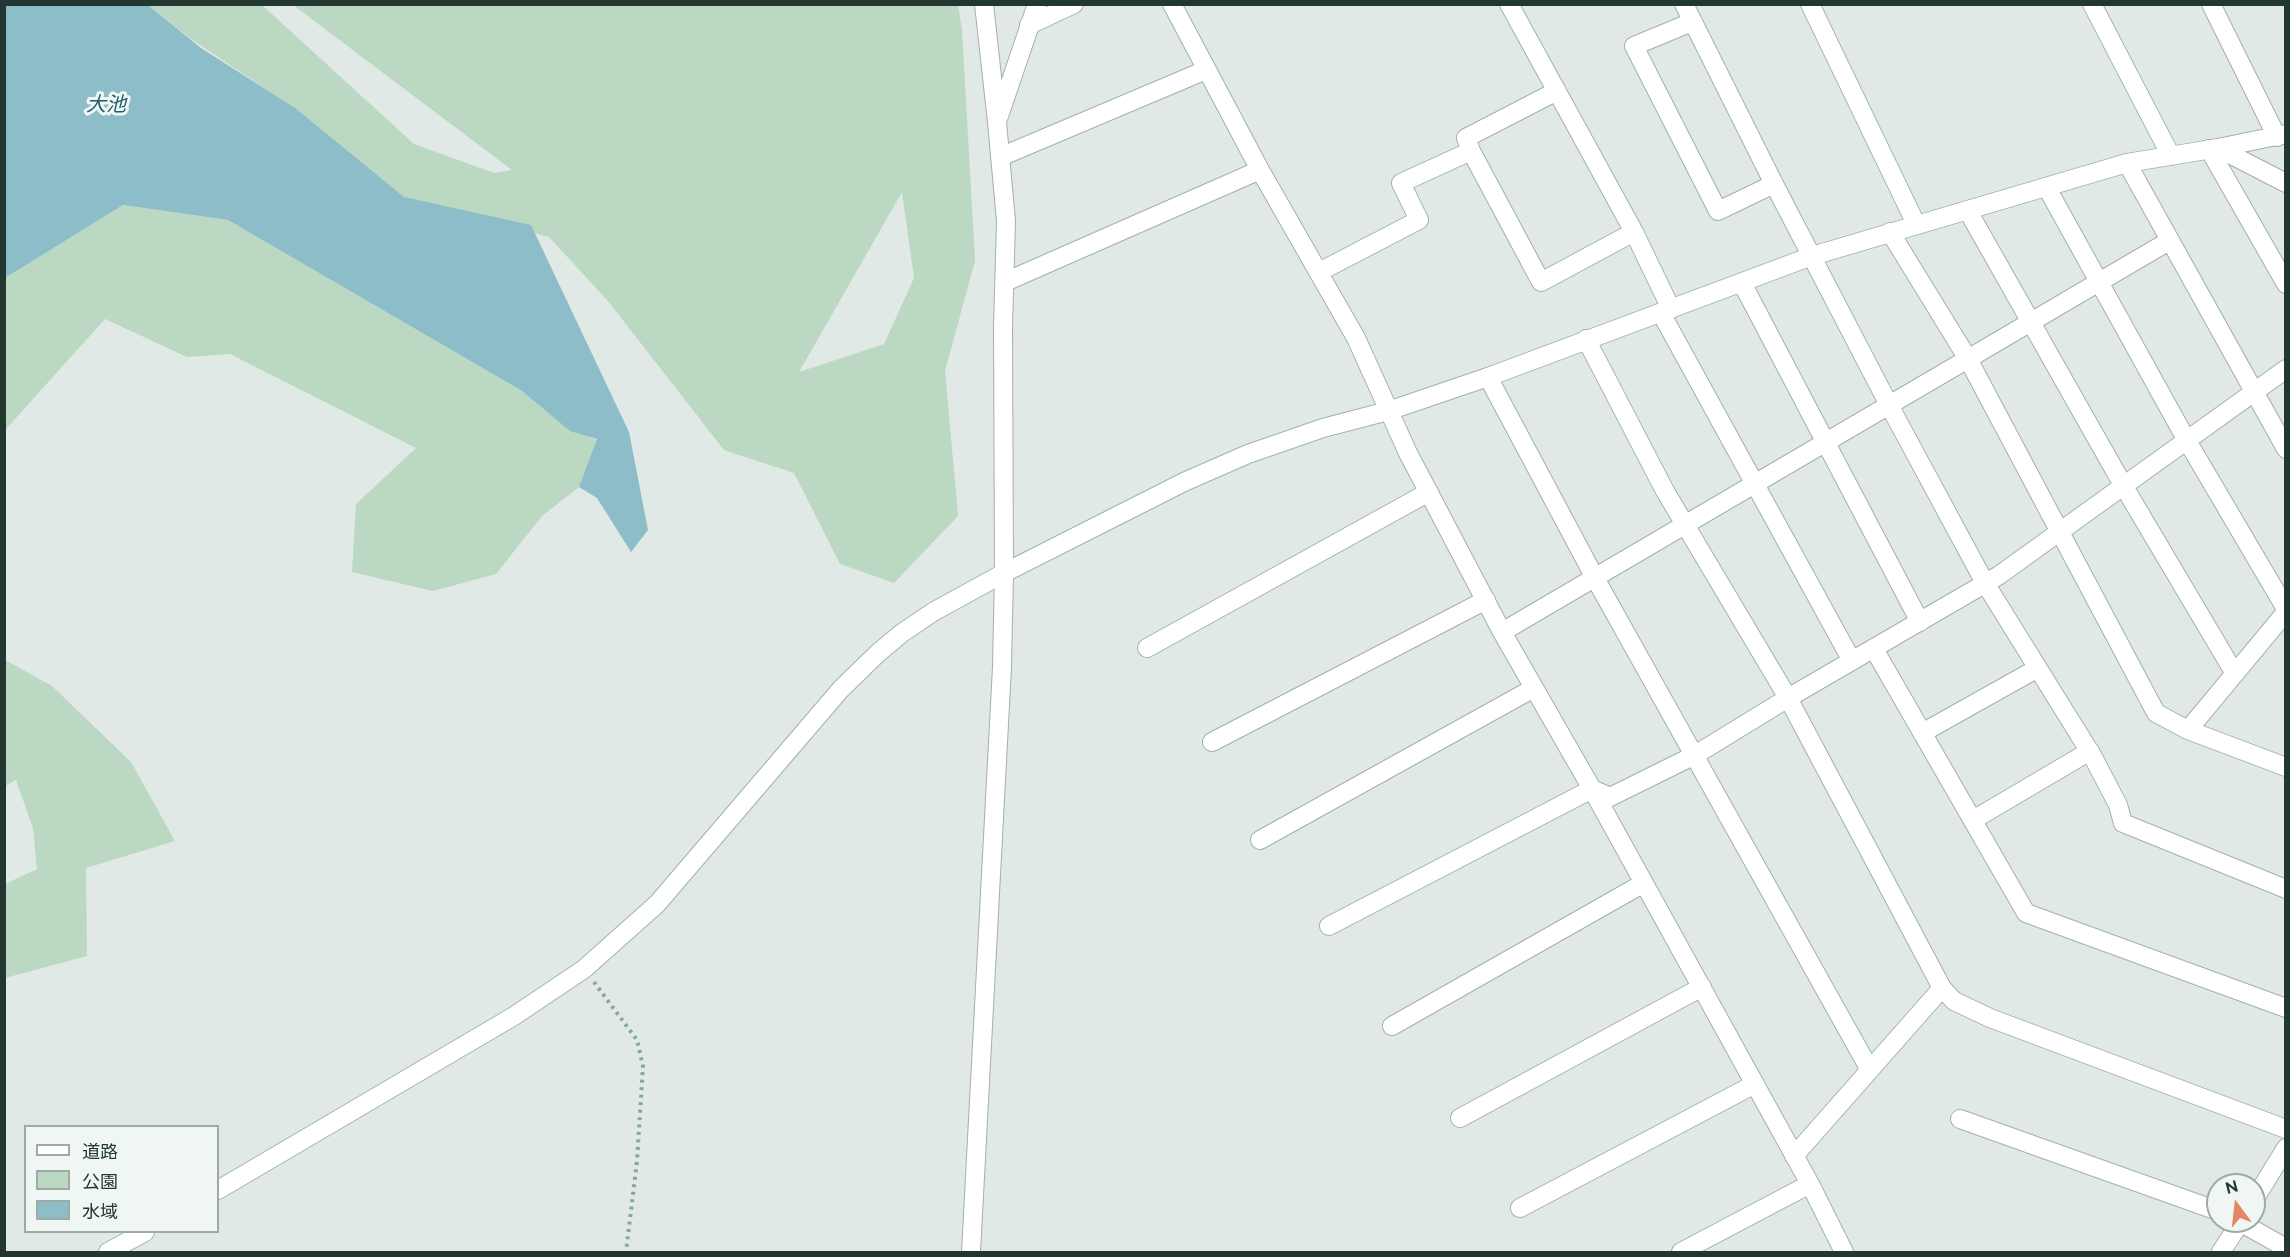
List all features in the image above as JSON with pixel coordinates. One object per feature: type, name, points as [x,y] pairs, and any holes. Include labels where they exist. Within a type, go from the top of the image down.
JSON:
[{"type":"street","points":[[971,1252],[1002,667],[1004,573],[1003,327],[1006,221],[984,4]]},
{"type":"street","points":[[997,122],[1037,4]]},
{"type":"street","points":[[1029,25],[1074,4]]},
{"type":"street","points":[[1172,4],[1260,170],[1356,339],[1388,411],[1502,632],[1702,987],[1810,1184],[1844,1252]]},
{"type":"street","points":[[1509,4],[1634,232],[1666,311],[1754,485],[1852,661]]},
{"type":"street","points":[[1684,4],[1889,405],[1985,583],[2090,751],[2118,805],[2123,823],[2286,889]]},
{"type":"street","points":[[1810,4],[1916,224]]},
{"type":"street","points":[[2092,4],[2171,156]]},
{"type":"street","points":[[219,1189],[514,1016],[584,969],[657,904],[841,689],[878,653],[933,612],[1004,573],[1184,482],[1248,454],[1323,428],[1388,411],[1488,377],[1812,256],[2127,163],[2281,135],[2211,4]]},
{"type":"street","points":[[1692,22],[1634,46],[1718,212],[1774,184]]},
{"type":"street","points":[[1000,157],[1206,70]]},
{"type":"street","points":[[1557,91],[1466,138],[1541,282],[1634,232]]},
{"type":"street","points":[[2214,149],[2286,183]]},
{"type":"street","points":[[2214,149],[2286,284]]},
{"type":"street","points":[[1319,272],[1419,220],[1401,183],[1471,151]]},
{"type":"street","points":[[2127,163],[2286,448]]},
{"type":"street","points":[[1005,282],[1260,170]]},
{"type":"street","points":[[2047,188],[2186,440],[2286,610],[2187,730]]},
{"type":"street","points":[[1968,211],[2122,485],[2235,674]]},
{"type":"street","points":[[1890,232],[1968,359],[2156,713],[2187,730],[2286,767]]},
{"type":"street","points":[[1502,632],[2169,241]]},
{"type":"street","points":[[1742,283],[1824,444],[1920,622]]},
{"type":"street","points":[[1586,339],[1665,491],[1788,698],[1942,988],[1954,1001],[1990,1018],[2286,1128]]},
{"type":"street","points":[[1592,789],[1610,797],[1695,755],[1985,583],[2286,369]]},
{"type":"street","points":[[1488,377],[1595,578],[1870,1070]]},
{"type":"street","points":[[1147,648],[1429,492]]},
{"type":"street","points":[[1212,742],[1486,600]]},
{"type":"street","points":[[1874,649],[2026,912],[2286,1008]]},
{"type":"street","points":[[1922,733],[2038,668]]},
{"type":"street","points":[[1260,840],[1534,688]]},
{"type":"street","points":[[1973,820],[2090,751]]},
{"type":"street","points":[[1329,926],[1592,789]]},
{"type":"street","points":[[1392,1026],[1644,883]]},
{"type":"street","points":[[1460,1118],[1702,987]]},
{"type":"street","points":[[1794,1156],[1942,988]]},
{"type":"street","points":[[1520,1208],[1755,1084]]},
{"type":"street","points":[[1960,1119],[2206,1207]]},
{"type":"street","points":[[2266,1180],[2286,1148]]},
{"type":"street","points":[[1693,1250],[1810,1184]]},
{"type":"street","points":[[108,1252],[143,1233]]},
{"type":"street","points":[[2221,1252],[2233,1233]]},
{"type":"street","points":[[2259,1233],[2286,1248]]},
{"type":"path","points":[[584,969],[637,1040],[643,1066],[637,1161],[626,1252]]},
{"type":"green space","points":[[148,5],[262,5],[414,144],[494,173],[512,170],[293,5],[958,5],[962,30],[975,261],[945,371],[958,516],[894,583],[840,564],[794,473],[724,450],[608,301],[549,237],[404,197],[282,100],[191,39]],"holes":[[[902,192],[914,278],[884,344],[799,372]]]},
{"type":"green space","points":[[123,205],[228,220],[522,391],[561,423],[597,440],[579,487],[542,516],[496,574],[433,591],[352,572],[356,504],[416,448],[230,354],[187,357],[105,319],[5,430],[5,278]]},
{"type":"green space","points":[[5,660],[52,686],[131,762],[175,841],[86,868],[87,956],[5,978],[5,884],[37,869],[33,828],[16,780],[5,786]]},
{"type":"water","name":"大池","points":[[5,4],[148,5],[201,48],[295,108],[404,197],[531,225],[629,432],[648,530],[631,552],[597,498],[579,487],[597,439],[570,431],[522,391],[228,220],[123,205],[5,278]]}]
